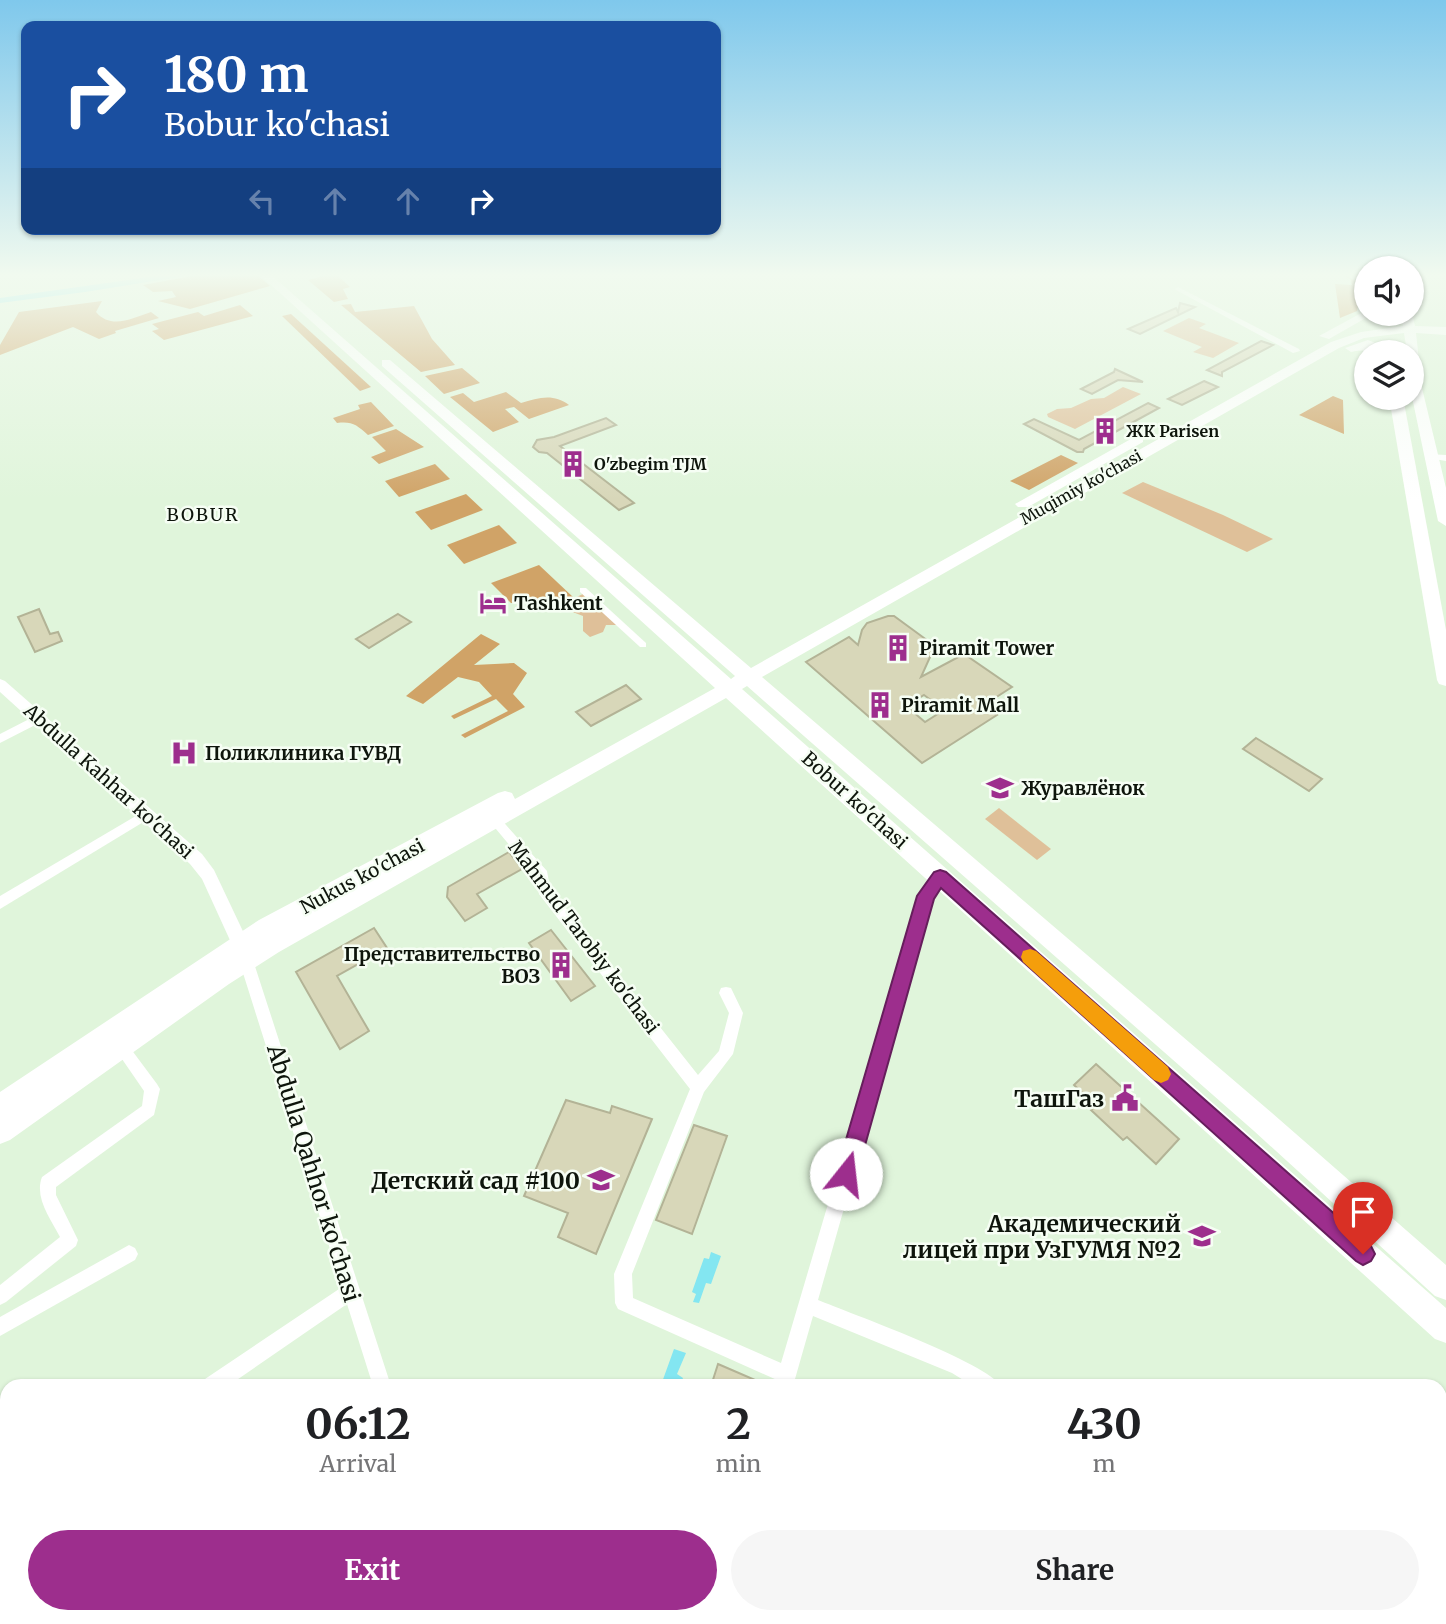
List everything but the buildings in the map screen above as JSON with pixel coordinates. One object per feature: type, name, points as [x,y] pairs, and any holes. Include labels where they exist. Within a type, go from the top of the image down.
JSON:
[{"type":"main road","name":"Bobur ko'chasi","points":[[349,349],[507,489],[735,678],[918,823],[1443,1281]]},
{"type":"main road","name":"Bobur ko'chasi","points":[[370,349],[525,483],[735,678],[897,838],[1446,1328]]},
{"type":"main road","points":[[1174,419],[1300,349]]},
{"type":"main road","name":"Muqimiy ko'chasi","points":[[735,678],[1212,409],[1330,349]]},
{"type":"main road","points":[[1332,349],[1338,355]]},
{"type":"main road","points":[[965,547],[1076,500],[1353,349]]},
{"type":"main road","points":[[1398,410],[1446,680]]},
{"type":"main road","points":[[1423,410],[1439,457],[1446,521]]},
{"type":"main road","points":[[965,547],[1052,486],[1150,432]]},
{"type":"main road","points":[[507,489],[519,489],[525,483]]},
{"type":"main road","name":"Nukus ko'chasi","points":[[0,1130],[120,1046],[244,952],[495,820],[735,678]]},
{"type":"main road","name":"Nukus ko'chasi","points":[[0,1108],[244,952],[735,678]]},
{"type":"main road","points":[[897,838],[918,823]]},
{"type":"street","points":[[1292,349],[1296,351]]},
{"type":"street","points":[[583,590],[643,645]]},
{"type":"street","name":"Abdulla Kahhar ko'chasi","points":[[0,684],[202,867],[244,952]]},
{"type":"street","points":[[0,739],[39,718]]},
{"type":"street","points":[[0,903],[146,815]]},
{"type":"street","name":"Mahmud Tarobiy ko'chasi","points":[[495,820],[542,875],[544,890],[698,1087]]},
{"type":"street","points":[[787,1379],[926,896],[940,877]]},
{"type":"street","name":"Abdulla Qahhor ko'chasi","points":[[244,952],[380,1379]]},
{"type":"street","points":[[726,993],[736,1013],[726,1054],[698,1087],[623,1274],[624,1303],[782,1379]]},
{"type":"street","points":[[0,1296],[70,1240],[48,1196],[48,1183],[149,1110],[152,1089],[120,1046]]},
{"type":"street","points":[[0,1327],[129,1254]]},
{"type":"street","points":[[222,1379],[351,1291]]},
{"type":"street","points":[[808,1305],[958,1367],[979,1379]]},
{"type":"shaded area","points":[[0,349],[16,349],[0,355]]},
{"type":"shaded area","points":[[316,349],[329,349],[371,387],[360,391]]},
{"type":"shaded area","points":[[393,349],[441,349],[455,365],[421,372]]},
{"type":"shaded area","points":[[1199,349],[1229,349],[1213,358],[1193,352]]},
{"type":"shaded area","points":[[462,368],[480,383],[444,394],[425,376]]},
{"type":"shaded area","points":[[1123,387],[1141,394],[1075,429],[1048,417],[1047,414],[1057,409],[1071,408],[1091,399],[1104,398]]},
{"type":"shaded area","points":[[506,392],[521,403],[551,398],[569,405],[529,419],[514,407],[505,409],[519,422],[493,432],[450,397],[463,393],[474,402]]},
{"type":"shaded area","points":[[1333,396],[1343,400],[1344,434],[1299,415]]},
{"type":"shaded area","points":[[371,402],[394,426],[368,435],[354,424],[337,423],[333,418],[360,409],[358,405]]},
{"type":"shaded area","points":[[396,429],[424,447],[379,464],[371,457],[386,451],[372,437]]},
{"type":"shaded area","points":[[1061,455],[1078,463],[1029,490],[1010,481]]},
{"type":"shaded area","points":[[435,464],[450,479],[399,497],[385,481]]},
{"type":"shaded area","points":[[1143,482],[1273,539],[1247,552],[1122,493]]},
{"type":"shaded area","points":[[466,494],[483,510],[431,530],[415,512]]},
{"type":"shaded area","points":[[499,525],[517,543],[464,564],[447,545]]},
{"type":"shaded area","points":[[539,565],[573,597],[555,605],[534,601],[511,603],[491,583]]},
{"type":"shaded area","points":[[583,594],[617,625],[606,625],[603,632],[590,637],[583,631],[583,616],[557,606]]},
{"type":"shaded area","points":[[481,634],[500,644],[474,665],[514,663],[527,673],[513,694],[525,707],[465,738],[461,735],[508,711],[496,699],[454,719],[451,716],[492,696],[479,682],[458,677],[423,704],[406,696]]},
{"type":"shaded area","points":[[999,808],[1051,849],[1037,860],[985,819]]},
{"type":"water","points":[[711,1252],[721,1256],[711,1284],[706,1283],[699,1303],[693,1302],[696,1294],[692,1292],[704,1258],[709,1259]]},
{"type":"water","points":[[674,1349],[686,1353],[677,1374],[683,1379],[663,1379]]},
{"type":"slow traffic","points":[[1030,957],[1161,1074]]},
{"type":"place","name":"ЖК Parisen","points":[[1105,431]]},
{"type":"place","name":"O'zbegim TJM","points":[[573,464]]},
{"type":"place","name":"Tashkent","points":[[493,603]]},
{"type":"place","name":"Piramit Tower","points":[[898,648]]},
{"type":"place","name":"Piramit Mall","points":[[880,705]]},
{"type":"place","name":"Поликлиника ГУВД","points":[[184,753]]},
{"type":"place","name":"Журавлёнок","points":[[1000,788]]},
{"type":"place","name":"Представительство ВОЗ","points":[[561,965]]},
{"type":"place","name":"ТашГаз","points":[[1125,1098]]},
{"type":"place","name":"Детский сад #100","points":[[601,1180]]},
{"type":"place","name":"Академический лицей при УзГУМЯ №2","points":[[1202,1236]]},
{"type":"district","name":"BOBUR","points":[[203,514]]},
{"type":"route","points":[[846,1174],[926,896],[940,877],[1363,1254]]}]
